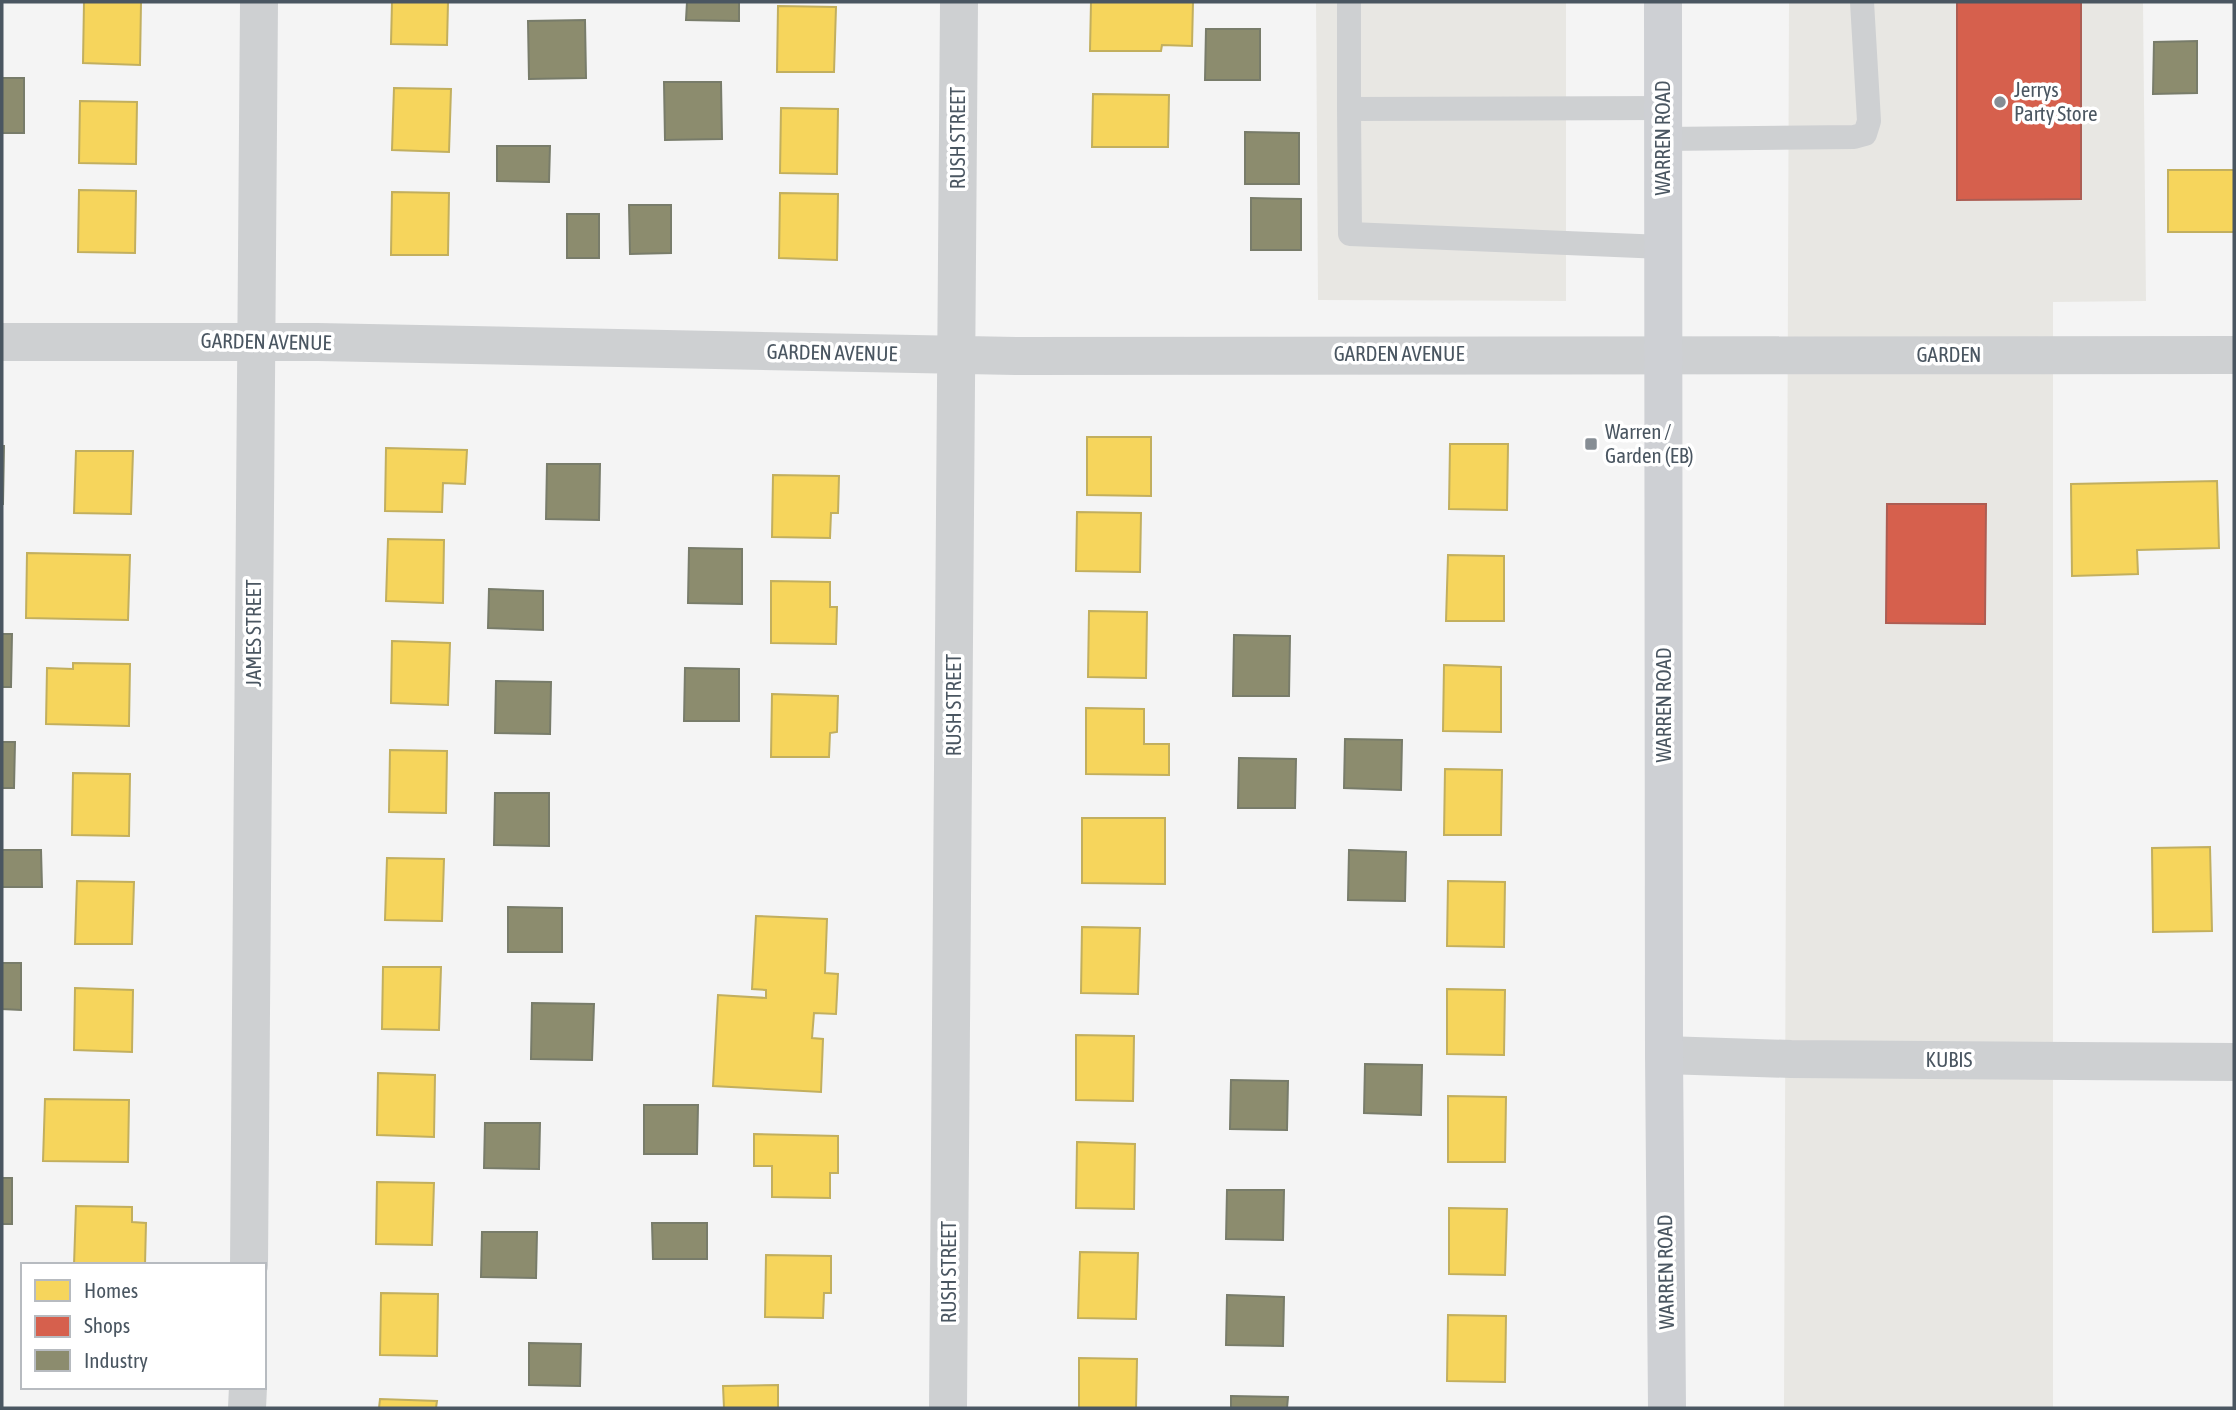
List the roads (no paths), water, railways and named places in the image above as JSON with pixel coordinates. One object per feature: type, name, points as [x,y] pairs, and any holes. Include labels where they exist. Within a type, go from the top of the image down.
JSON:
[{"type":"main road","name":"WARREN ROAD","points":[[1663,2],[1667,1408]]},
{"type":"street","name":"JAMES STREET","points":[[249,1263],[259,2]]},
{"type":"street","name":"RUSH STREET","points":[[948,1408],[959,2]]},
{"type":"street","name":"GARDEN AVENUE","points":[[2,342],[257,342],[956,354],[1663,355]]},
{"type":"street","name":"GARDEN","points":[[1663,355],[2234,355]]},
{"type":"street","name":"KUBIS","points":[[1664,1055],[1791,1059],[2234,1062]]},
{"type":"street","points":[[247,1408],[248,1389]]},
{"type":"lane","points":[[1349,2],[1350,234],[1663,247]]},
{"type":"lane","points":[[1349,109],[1663,124],[1854,137],[1865,134],[1869,121],[1862,2]]},
{"type":"place","name":"Jerrys Party Store","points":[[2000,102]]},
{"type":"place","name":"Warren / Garden (EB)","points":[[1591,444]]}]
